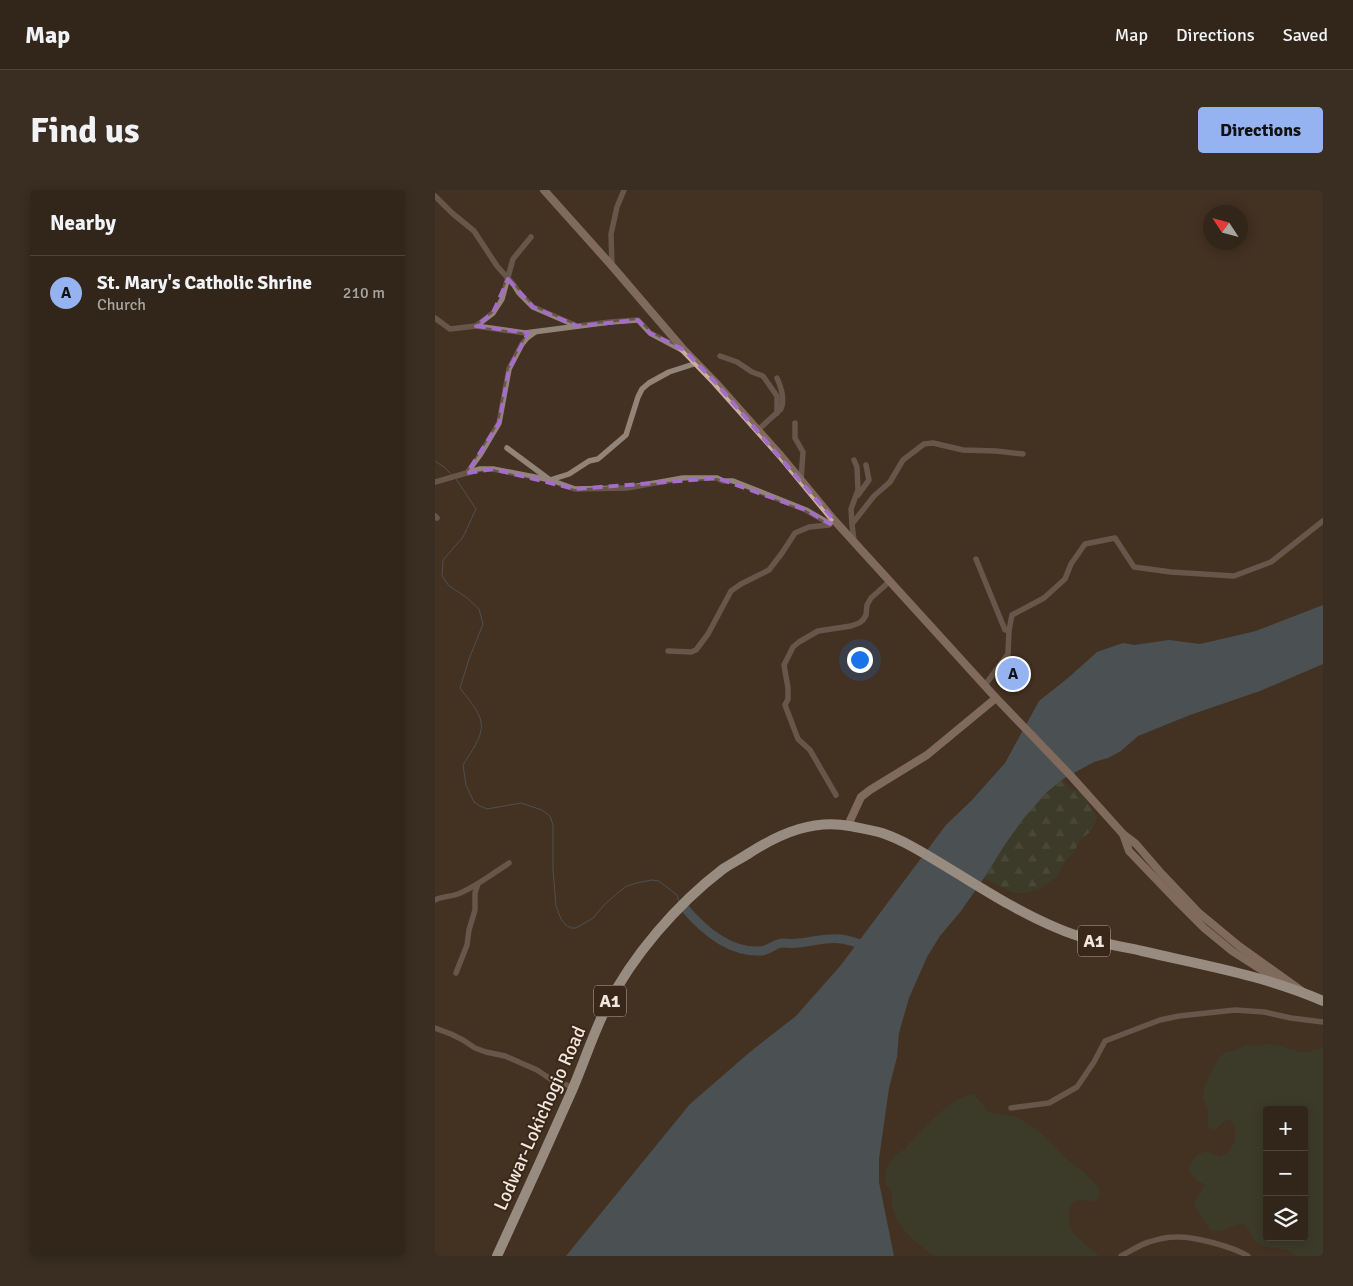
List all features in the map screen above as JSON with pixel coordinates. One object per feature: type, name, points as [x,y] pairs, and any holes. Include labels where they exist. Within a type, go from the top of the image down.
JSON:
[{"type":"highway","name":"Lodwar-Lokichogio Road","points":[[497,1256],[573,1087],[605,1010],[614,993],[645,948],[679,909],[707,882],[733,863],[784,834],[815,824],[848,825]]},
{"type":"highway","name":"A1","points":[[848,825],[883,833],[916,849],[997,898],[1057,928],[1091,940],[1256,978],[1323,1001]]},
{"type":"main road","points":[[544,190],[684,350],[758,430],[801,480],[832,522],[853,541],[996,698],[927,755],[861,797],[848,825]]},
{"type":"main road","name":"A1","points":[[996,698],[1023,724],[1123,834],[1136,844],[1198,912],[1239,946],[1297,986],[1304,993]]},
{"type":"main road","name":"A1","points":[[1123,834],[1129,851],[1204,928],[1232,952],[1289,989]]},
{"type":"street","points":[[612,266],[611,234],[617,207],[624,190]]},
{"type":"street","points":[[435,196],[474,231],[487,253],[519,293],[533,307],[577,326]]},
{"type":"street","points":[[476,326],[493,313],[502,299],[513,259],[531,238]]},
{"type":"street","points":[[435,318],[451,329],[476,326],[525,333],[638,320],[650,333],[684,350]]},
{"type":"street","points":[[467,473],[499,423],[509,369],[522,344],[535,331]]},
{"type":"street","points":[[720,356],[737,362],[752,372],[763,376],[777,396],[777,413]]},
{"type":"street","points":[[550,480],[569,474],[589,461],[598,459],[626,435],[638,397],[642,389],[649,383],[669,372],[697,363]]},
{"type":"street","points":[[758,430],[781,409],[783,402],[781,387],[777,378]]},
{"type":"street","points":[[795,423],[795,438],[803,452],[801,480]]},
{"type":"street","points":[[853,524],[875,496],[890,482],[903,460],[924,444],[933,443],[963,450],[1023,454]]},
{"type":"street","points":[[507,448],[550,480]]},
{"type":"street","points":[[854,460],[858,478],[856,497]]},
{"type":"street","points":[[853,541],[851,509],[856,497],[869,480],[866,465]]},
{"type":"street","points":[[435,482],[481,469],[493,469],[550,480],[575,489],[627,488],[683,478],[717,478],[723,481],[733,481],[832,522]]},
{"type":"street","points":[[985,685],[1009,654],[1009,630],[1013,615],[1044,598],[1065,579],[1071,564],[1085,544],[1115,538],[1133,567],[1171,572],[1234,576],[1271,562],[1323,521]]},
{"type":"street","points":[[668,651],[691,652],[696,650],[708,634],[731,591],[769,570],[795,533],[809,527],[832,522]]},
{"type":"street","points":[[976,559],[1005,630],[1009,630]]},
{"type":"street","points":[[836,795],[810,750],[798,738],[791,724],[785,705],[788,699],[788,688],[784,665],[793,647],[818,631],[851,626],[863,620],[871,598],[890,581]]},
{"type":"street","points":[[435,900],[441,897],[456,895],[478,884],[509,863]]},
{"type":"street","points":[[456,973],[467,945],[475,910],[475,893],[478,884]]},
{"type":"street","points":[[1011,1108],[1049,1103],[1077,1087],[1094,1062],[1105,1041],[1160,1020],[1235,1010],[1264,1012],[1323,1022]]},
{"type":"street","points":[[435,1028],[463,1040],[475,1048],[505,1056],[537,1070],[552,1080],[573,1087]]},
{"type":"street","points":[[1121,1256],[1149,1242],[1177,1236],[1200,1240],[1248,1256]]},
{"type":"highlighted area","points":[[508,279],[533,307],[577,326],[638,320],[650,333],[684,350],[715,382],[834,520],[830,524],[806,510],[717,478],[575,489],[493,469],[467,473],[499,423],[509,369],[528,333],[476,326],[493,313]]},
{"type":"green space","points":[[1063,779],[1070,789],[1084,795],[1097,818],[1091,831],[1079,842],[1055,878],[1040,889],[1024,893],[1012,892],[984,878],[1029,813]]},
{"type":"green space","points":[[1270,1044],[1307,1052],[1323,1048],[1323,1256],[1297,1256],[1287,1250],[1266,1247],[1255,1242],[1243,1223],[1223,1230],[1211,1231],[1194,1203],[1205,1185],[1197,1180],[1188,1168],[1201,1153],[1209,1152],[1220,1157],[1231,1149],[1235,1137],[1235,1128],[1231,1121],[1227,1119],[1216,1129],[1213,1130],[1208,1127],[1208,1112],[1203,1097],[1208,1079],[1222,1055],[1246,1045]]},
{"type":"green space","points":[[972,1094],[989,1112],[1016,1117],[1036,1129],[1062,1155],[1085,1173],[1100,1190],[1098,1199],[1092,1201],[1078,1200],[1071,1205],[1069,1210],[1070,1225],[1073,1233],[1099,1256],[936,1256],[908,1235],[893,1211],[891,1193],[885,1179],[889,1163],[896,1155],[905,1150],[942,1111],[959,1099]]},
{"type":"water","points":[[1323,605],[1323,664],[1260,691],[1190,715],[1138,736],[1121,751],[1108,758],[1094,762],[1063,779],[1047,792],[1024,818],[961,911],[940,936],[927,957],[909,998],[899,1033],[897,1057],[889,1088],[879,1159],[879,1182],[894,1256],[566,1256],[690,1104],[750,1052],[796,1016],[841,965],[946,825],[972,800],[1005,763],[1039,701],[1097,652],[1123,643],[1134,645],[1169,640],[1200,644],[1256,631]]},
{"type":"waterway","points":[[435,461],[452,475]]},
{"type":"waterway","points":[[456,479],[476,509],[463,537],[443,560],[442,576],[449,586],[466,597],[479,609],[483,624],[460,688],[475,709],[481,722],[478,739],[463,765],[466,785],[474,802],[487,809],[521,803],[542,810],[550,816],[553,825],[553,870],[556,906],[561,919],[571,928],[576,928],[593,918],[619,892],[627,886],[637,883],[652,880],[659,881],[677,895],[679,902]]},
{"type":"waterway","points":[[683,906],[717,938],[727,944],[749,951],[761,951],[780,943],[830,939],[867,945]]},
{"type":"place","name":"St. Mary's Catholic Shrine","points":[[1013,674]]}]
